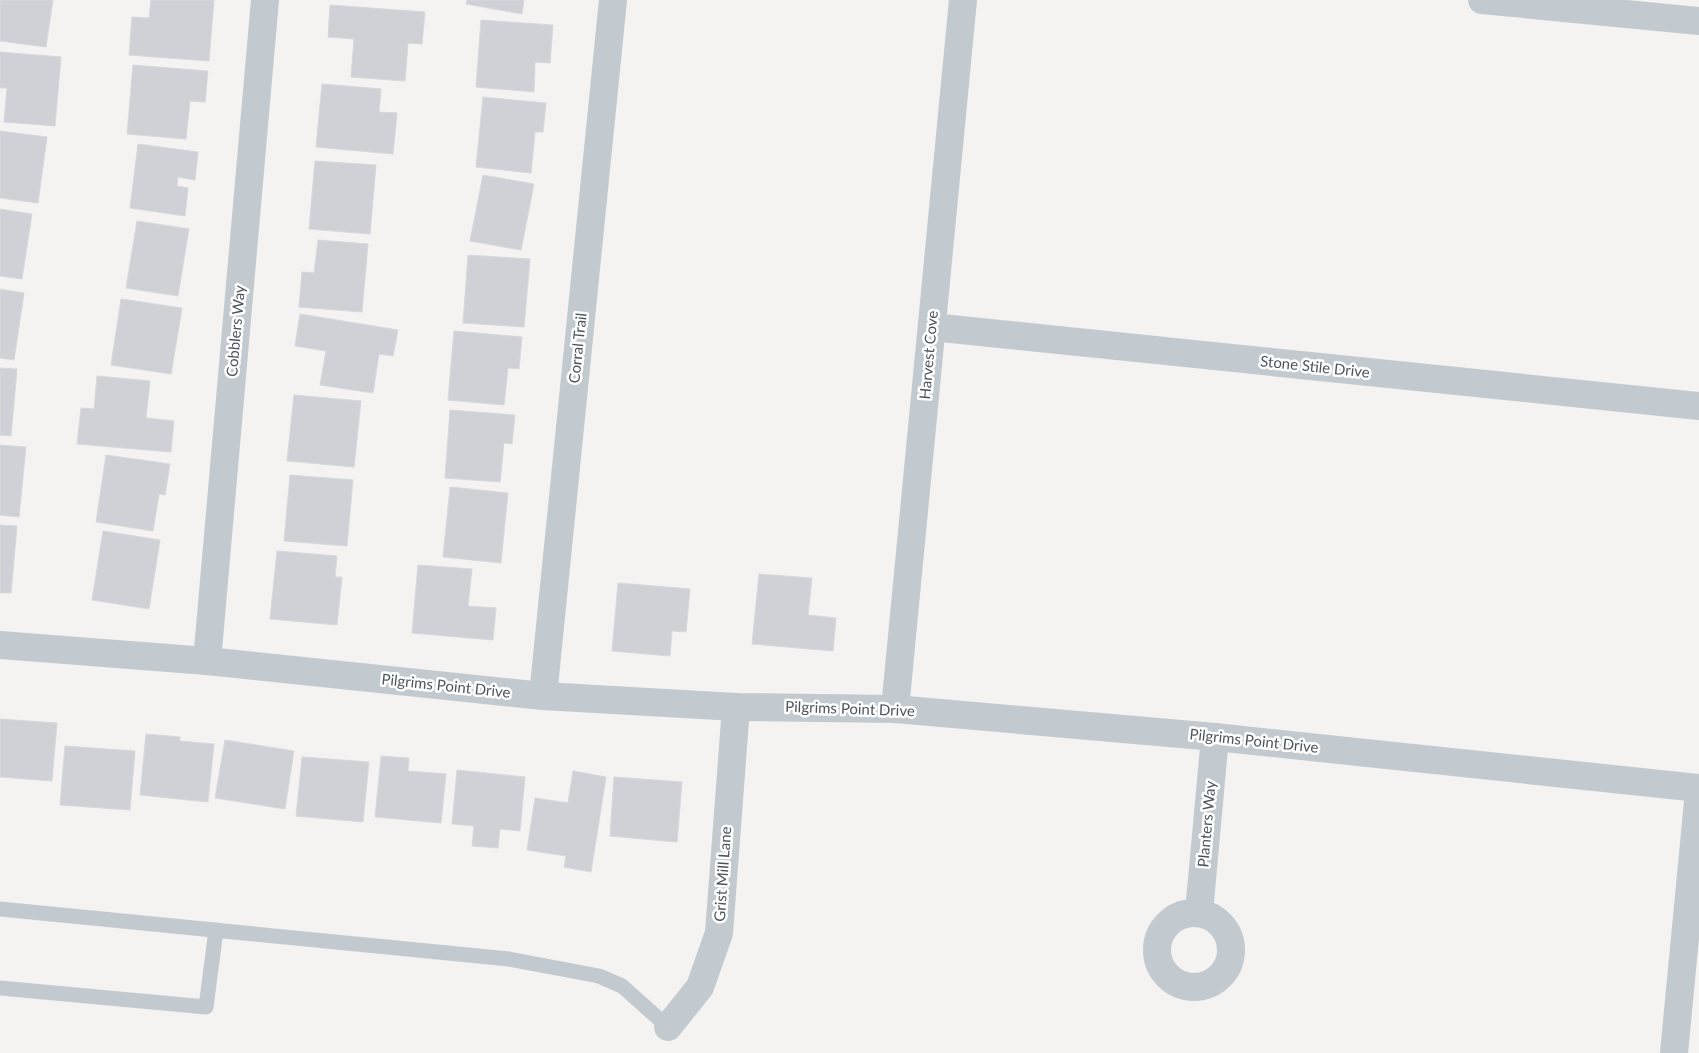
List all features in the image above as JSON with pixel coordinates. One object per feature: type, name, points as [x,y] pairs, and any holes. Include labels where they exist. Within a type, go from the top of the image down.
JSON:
[{"type":"street","name":"Cobblers Way","points":[[207,661],[265,0]]},
{"type":"street","name":"Corral Trail","points":[[543,696],[613,0]]},
{"type":"street","name":"Harvest Cove","points":[[895,709],[963,0]]},
{"type":"street","points":[[1482,0],[1699,21]]},
{"type":"street","name":"Stone Stile Drive","points":[[932,327],[1699,406]]},
{"type":"street","name":"Pilgrims Point Drive","points":[[0,645],[207,661],[543,696],[736,707],[895,709],[1215,736],[1699,790]]},
{"type":"street","name":"Grist Mill Lane","points":[[668,1027],[700,987],[719,933],[736,707]]},
{"type":"street","name":"Planters Way","points":[[1199,912],[1215,736]]},
{"type":"street","points":[[1674,1053],[1699,790]]},
{"type":"lane","points":[[0,909],[509,959],[598,976],[622,986],[668,1027]]},
{"type":"lane","points":[[0,988],[206,1007],[216,930]]},
{"type":"building","points":[[0,0],[53,0],[46,47],[0,41]]},
{"type":"building","points":[[151,0],[214,0],[209,61],[129,55],[132,17],[149,18]]},
{"type":"building","points":[[467,0],[524,0],[522,14],[466,4]]},
{"type":"building","points":[[330,5],[425,12],[422,44],[408,43],[405,81],[351,77],[354,39],[328,37]]},
{"type":"building","points":[[481,20],[553,25],[550,63],[535,62],[534,92],[476,87]]},
{"type":"building","points":[[0,52],[61,57],[55,126],[4,122],[7,88],[0,88]]},
{"type":"building","points":[[133,65],[208,71],[205,102],[190,101],[186,139],[127,134]]},
{"type":"building","points":[[322,84],[381,89],[379,112],[397,113],[393,154],[316,147]]},
{"type":"building","points":[[483,97],[546,103],[543,132],[535,132],[531,173],[476,167]]},
{"type":"building","points":[[0,131],[47,137],[38,203],[0,198]]},
{"type":"building","points":[[138,144],[198,152],[195,180],[178,177],[177,186],[188,188],[185,216],[130,208]]},
{"type":"building","points":[[315,161],[376,165],[370,234],[309,229]]},
{"type":"building","points":[[483,175],[534,184],[521,250],[470,241]]},
{"type":"building","points":[[0,209],[32,214],[22,279],[0,276]]},
{"type":"building","points":[[137,221],[189,229],[178,296],[126,288]]},
{"type":"building","points":[[318,240],[368,244],[362,312],[299,307],[302,272],[314,273]]},
{"type":"building","points":[[468,255],[530,259],[524,327],[463,323]]},
{"type":"building","points":[[0,289],[24,293],[14,360],[0,358]]},
{"type":"building","points":[[121,299],[182,308],[171,374],[111,365]]},
{"type":"building","points":[[300,314],[398,330],[393,356],[379,354],[373,393],[320,385],[326,351],[295,346]]},
{"type":"building","points":[[454,331],[522,337],[519,369],[508,368],[504,405],[448,400]]},
{"type":"building","points":[[0,368],[17,369],[11,436],[0,435]]},
{"type":"building","points":[[97,376],[150,381],[146,418],[174,421],[171,452],[77,444],[81,408],[94,409]]},
{"type":"building","points":[[294,395],[361,401],[354,467],[287,461]]},
{"type":"building","points":[[450,410],[515,415],[512,444],[504,443],[500,482],[445,478]]},
{"type":"building","points":[[0,445],[26,447],[19,517],[0,515]]},
{"type":"building","points":[[106,455],[170,464],[165,495],[159,494],[153,531],[96,522]]},
{"type":"building","points":[[290,475],[353,480],[347,546],[284,541]]},
{"type":"building","points":[[450,487],[508,493],[501,563],[443,557]]},
{"type":"building","points":[[0,525],[17,526],[11,593],[0,593]]},
{"type":"building","points":[[103,531],[160,540],[149,609],[92,600]]},
{"type":"building","points":[[277,551],[337,556],[335,577],[342,577],[337,625],[270,619]]},
{"type":"building","points":[[418,565],[472,569],[468,606],[496,608],[493,640],[412,633]]},
{"type":"building","points":[[759,574],[812,578],[808,615],[836,618],[833,651],[752,644]]},
{"type":"building","points":[[618,583],[690,589],[686,632],[672,631],[670,656],[612,651]]},
{"type":"building","points":[[0,719],[57,723],[52,781],[0,777]]},
{"type":"building","points":[[146,734],[180,737],[180,741],[214,744],[208,802],[140,795]]},
{"type":"building","points":[[225,740],[294,751],[285,809],[215,798]]},
{"type":"building","points":[[65,746],[135,751],[130,810],[60,805]]},
{"type":"building","points":[[381,756],[409,758],[408,771],[446,774],[441,823],[375,817]]},
{"type":"building","points":[[302,757],[369,762],[363,822],[296,816]]},
{"type":"building","points":[[457,770],[525,777],[520,831],[500,829],[498,848],[472,846],[474,826],[452,824]]},
{"type":"building","points":[[573,771],[606,777],[591,872],[564,867],[566,856],[527,850],[535,798],[568,803]]},
{"type":"building","points":[[614,777],[682,782],[677,842],[610,836]]}]
